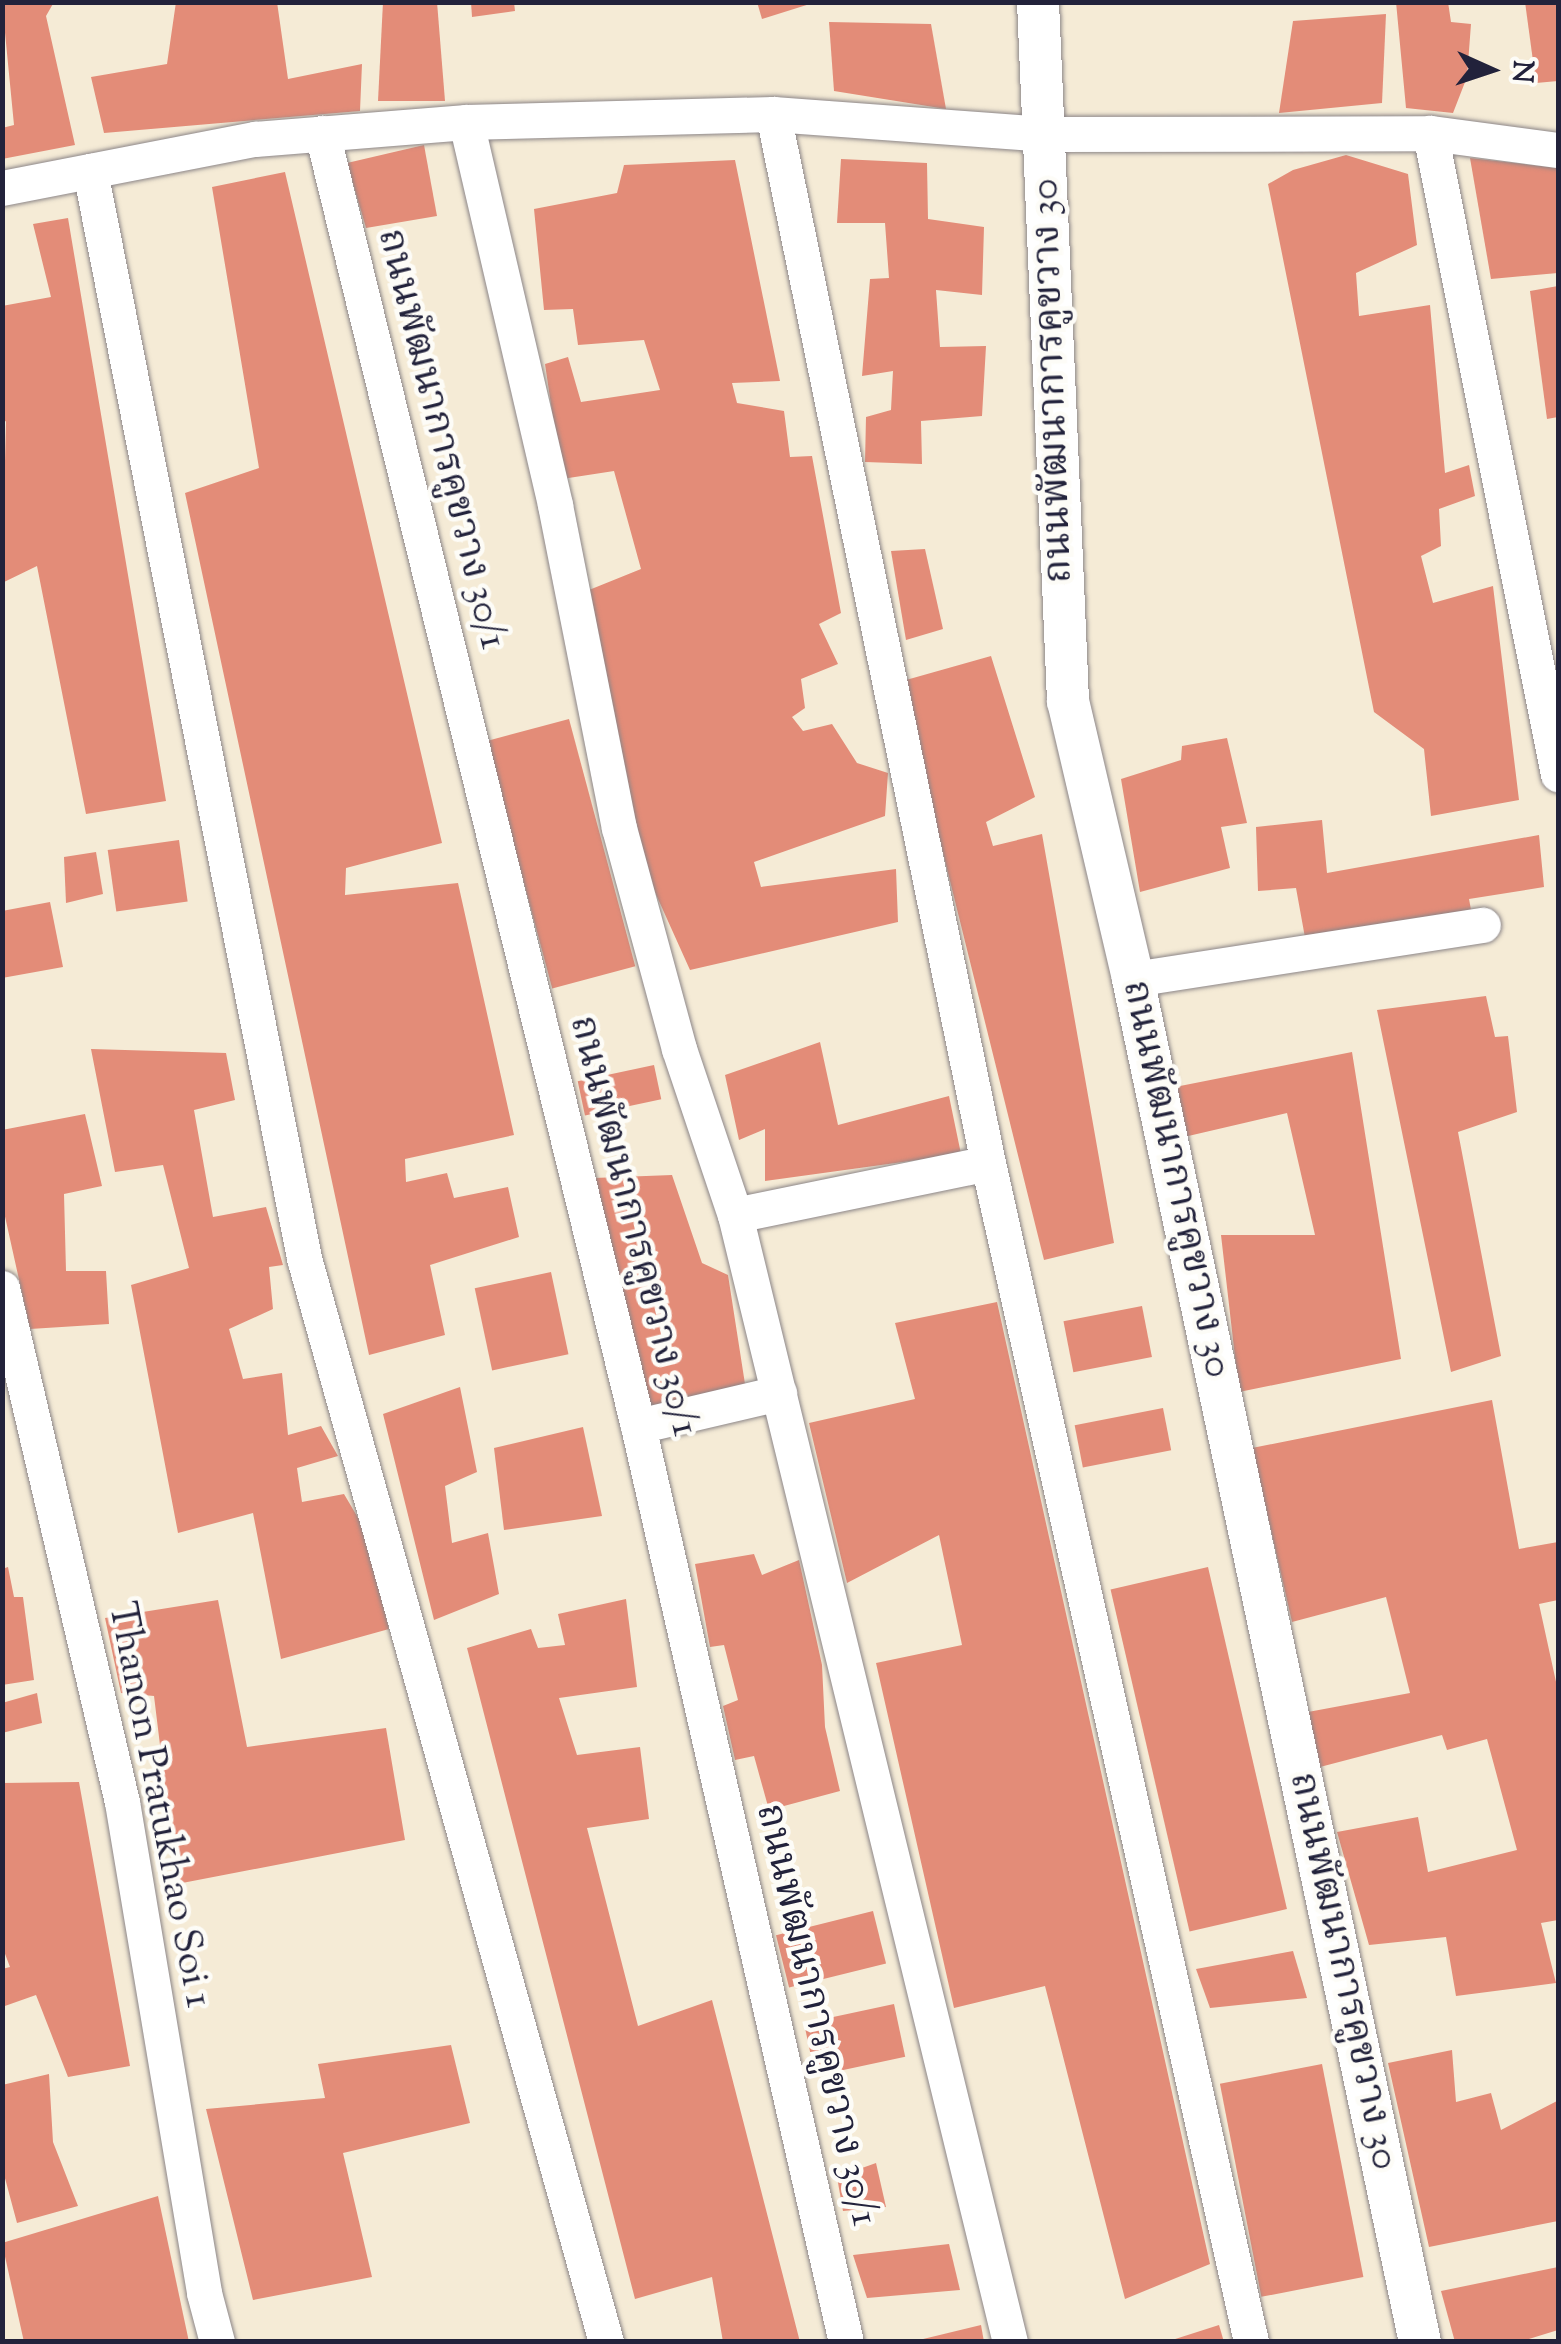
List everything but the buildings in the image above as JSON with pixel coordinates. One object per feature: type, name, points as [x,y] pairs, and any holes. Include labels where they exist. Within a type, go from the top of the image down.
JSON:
[{"type":"street","name":"ถนนพัฒนาการคูขวาง 30","points":[[1038,2],[1068,701],[1133,979],[1420,2342]]},
{"type":"street","points":[[773,114],[988,1163],[1251,2342]]},
{"type":"street","points":[[2,188],[255,138],[466,122],[773,114],[1044,134],[1430,132],[1558,150]]},
{"type":"street","points":[[466,122],[555,505],[619,828],[679,1048],[735,1215],[1010,2342]]},
{"type":"street","points":[[1430,132],[1558,774]]},
{"type":"street","name":"ถนนพัฒนาการคูขวาง 30/1","points":[[322,134],[638,1426],[846,2342]]},
{"type":"street","points":[[90,171],[304,1258],[606,2342]]},
{"type":"street","points":[[1133,979],[1483,925]]},
{"type":"street","points":[[735,1215],[988,1163]]},
{"type":"street","name":"Thanon Pratukhao Soi 1","points":[[2,1288],[122,1802],[204,2293],[217,2342]]},
{"type":"street","points":[[638,1426],[779,1393]]}]
